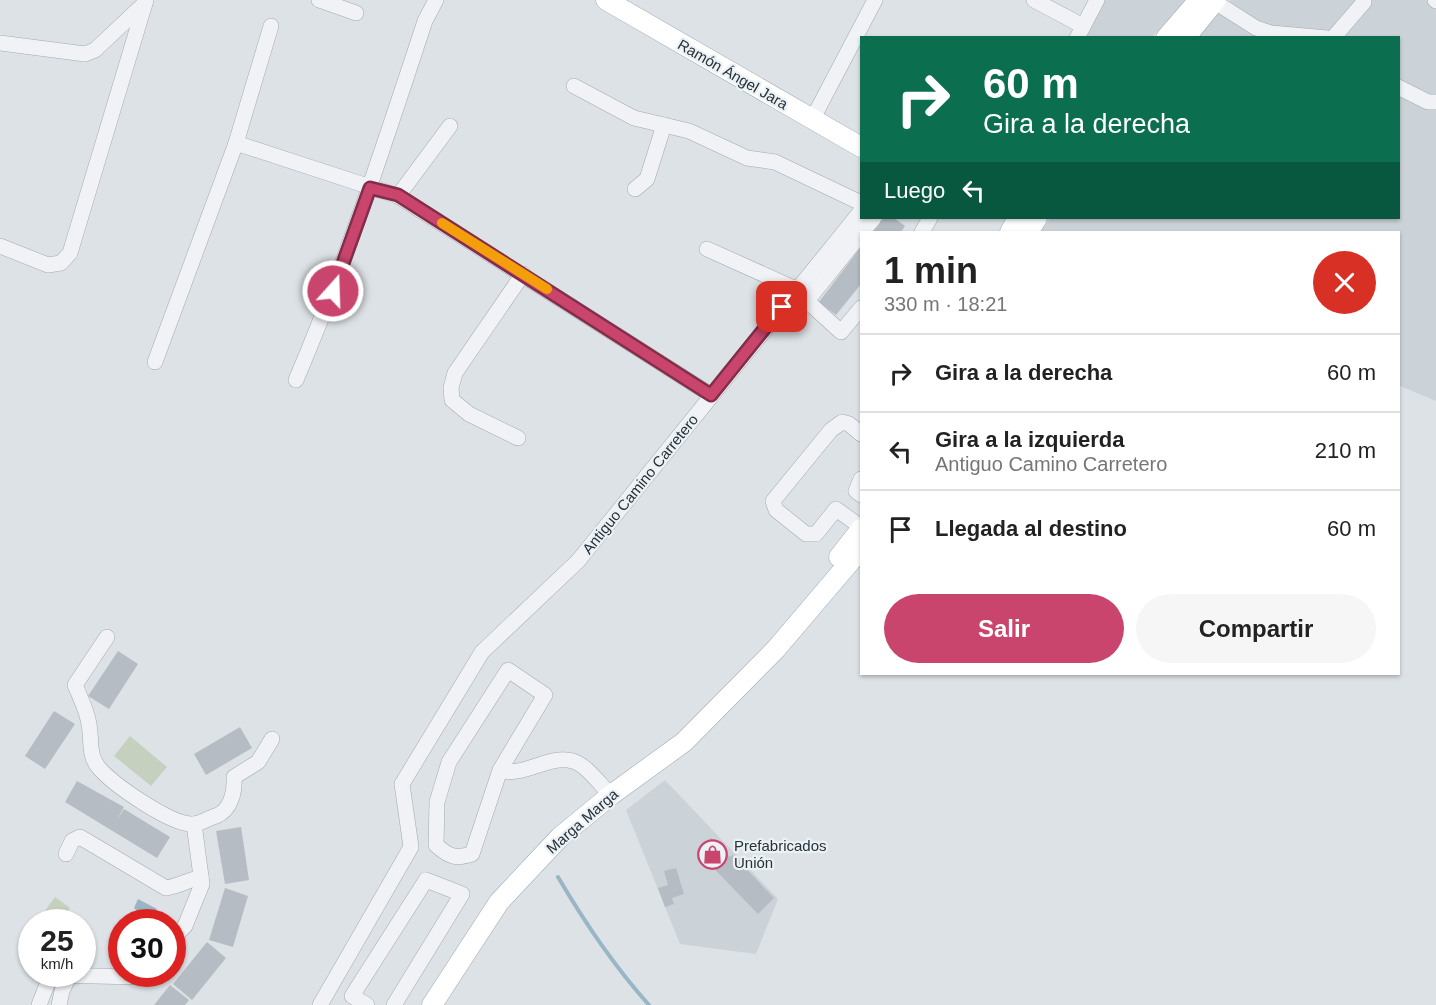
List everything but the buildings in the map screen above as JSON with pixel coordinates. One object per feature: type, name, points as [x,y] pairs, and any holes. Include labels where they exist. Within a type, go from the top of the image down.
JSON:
[{"type":"main road","name":"Ramón Ángel Jara","points":[[606,0],[860,146]]},
{"type":"main road","points":[[1168,36],[1210,1]]},
{"type":"main road","points":[[1186,36],[1210,1]]},
{"type":"main road","points":[[1012,231],[1026,222]]},
{"type":"main road","name":"Marga Marga","points":[[735,688],[860,529]]},
{"type":"main road","name":"Marga Marga","points":[[432,1005],[500,902],[560,837],[611,795],[684,742],[776,649],[860,550]]},
{"type":"street","points":[[319,0],[356,13]]},
{"type":"street","points":[[296,380],[325,312],[370,188],[424,21],[436,0]]},
{"type":"street","points":[[812,120],[875,0]]},
{"type":"street","points":[[1034,0],[1080,32],[1097,0]]},
{"type":"street","points":[[0,43],[85,54],[95,50],[146,1]]},
{"type":"street","points":[[0,246],[48,265],[61,263],[70,253],[146,1]]},
{"type":"street","points":[[1210,1],[1252,33],[1305,36]]},
{"type":"street","points":[[1335,36],[1364,2]]},
{"type":"street","points":[[154,362],[236,142],[271,26]]},
{"type":"street","points":[[574,86],[634,118],[689,131],[747,158],[775,162],[860,203]]},
{"type":"street","points":[[1400,88],[1428,102],[1436,102]]},
{"type":"street","points":[[635,189],[647,179],[664,125]]},
{"type":"street","points":[[398,195],[450,126]]},
{"type":"street","points":[[236,142],[370,188],[398,195],[711,395]]},
{"type":"street","name":"Antiguo Camino Carretero","points":[[320,1005],[411,847],[402,784],[482,652],[578,561],[860,212]]},
{"type":"street","points":[[864,231],[873,219]]},
{"type":"street","points":[[860,235],[807,301],[841,332],[860,309]]},
{"type":"street","points":[[707,249],[796,289]]},
{"type":"street","points":[[518,438],[469,414],[452,400],[451,388],[455,373],[523,274]]},
{"type":"street","points":[[860,433],[849,424],[842,422],[831,430],[773,501],[776,510],[806,534],[816,534],[836,509],[860,527]]},
{"type":"street","points":[[860,481],[855,490],[860,494]]},
{"type":"street","points":[[107,637],[75,685],[89,722],[91,754],[98,768],[132,797],[180,822],[194,824],[221,814],[231,802],[235,790],[234,777],[258,762],[272,740]]},
{"type":"street","points":[[508,669],[545,695],[500,770],[472,854],[460,857],[448,856],[436,845],[437,802],[449,762],[508,669]]},
{"type":"street","points":[[500,770],[510,773],[557,761],[572,761],[585,769],[611,795]]},
{"type":"street","points":[[186,924],[202,884],[194,824]]},
{"type":"street","points":[[66,854],[72,841],[80,837],[166,888],[180,886],[201,877]]},
{"type":"street","points":[[367,1005],[352,996],[426,880],[462,894],[394,1005]]},
{"type":"street","points":[[180,886],[197,896]]},
{"type":"street","points":[[39,1005],[46,987]]},
{"type":"street","points":[[60,1005],[64,987]]},
{"type":"shaded area","points":[[1104,0],[1186,0],[1153,36],[1086,36]]},
{"type":"shaded area","points":[[1231,0],[1436,0],[1436,401],[1400,386],[1400,231],[1041,230],[1050,219],[1400,219],[1400,36],[1196,36]]},
{"type":"shaded area","points":[[665,780],[778,899],[756,954],[680,944],[626,810]]},
{"type":"green space","points":[[130,736],[167,767],[151,786],[114,756]]},
{"type":"green space","points":[[55,897],[70,908],[69,909],[46,909]]},
{"type":"water","points":[[138,899],[157,909],[135,909]]},
{"type":"waterway","points":[[558,877],[600,944],[649,1005]]},
{"type":"slow traffic","points":[[442,223],[547,289]]},
{"type":"place","name":"Prefabricados Unión","points":[[713,854]]},
{"type":"route","points":[[333,291],[370,188],[398,195],[711,395],[782,307]]}]
